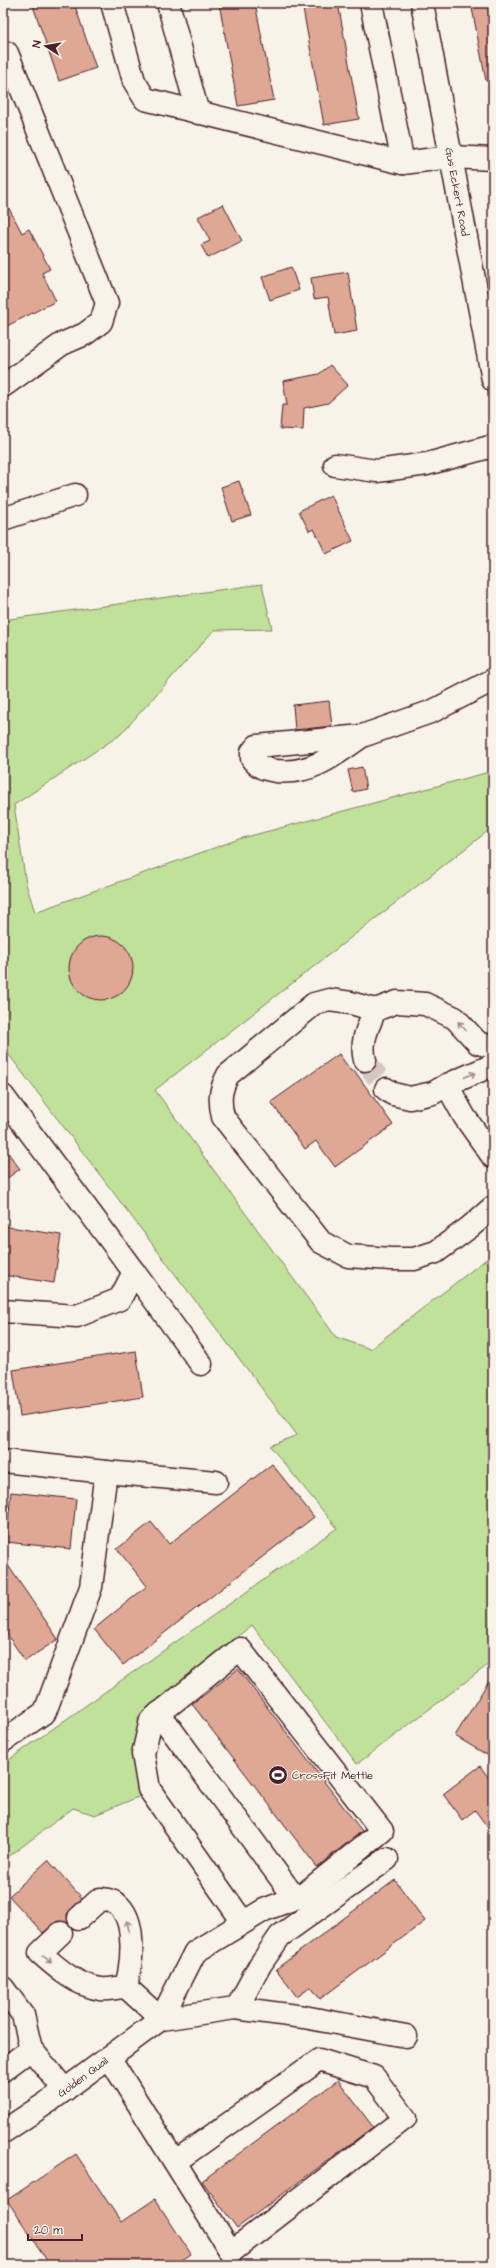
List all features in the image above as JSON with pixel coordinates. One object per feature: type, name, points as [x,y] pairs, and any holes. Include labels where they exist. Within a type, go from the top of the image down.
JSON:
[{"type":"street","points":[[112,3],[134,81],[145,99],[403,163],[451,157],[493,159]]},
{"type":"street","points":[[168,3],[198,113]]},
{"type":"street","points":[[371,3],[403,163]]},
{"type":"street","name":"Gus Eckert Road","points":[[422,3],[451,157],[487,314],[493,380]]},
{"type":"street","points":[[3,54],[7,53],[107,303],[101,322],[85,334],[62,344],[3,386]]},
{"type":"street","points":[[335,465],[377,471],[427,464],[493,446]]},
{"type":"street","points":[[3,519],[74,495]]},
{"type":"street","points":[[362,736],[433,711],[493,680]]},
{"type":"street","points":[[493,1045],[478,1043],[455,1018],[425,1004],[397,1002],[375,1010],[352,1003],[329,1000],[314,1004],[228,1075],[220,1091],[220,1105],[223,1117],[321,1242],[348,1256],[391,1259],[414,1258],[436,1252],[493,1208]]},
{"type":"street","points":[[365,1060],[362,1050],[363,1044],[366,1031],[375,1010]]},
{"type":"street","points":[[386,1089],[393,1094],[410,1098],[433,1093],[447,1084],[493,1065]]},
{"type":"street","points":[[447,1084],[464,1116],[493,1158]]},
{"type":"street","points":[[3,1096],[201,1364]]},
{"type":"street","points":[[3,1311],[77,1316],[120,1299],[134,1272]]},
{"type":"street","points":[[3,1460],[106,1472],[216,1482]]},
{"type":"street","points":[[3,1741],[45,1712],[91,1587],[106,1472]]},
{"type":"street","points":[[160,2019],[195,1952],[264,1910],[303,1895],[382,1831],[240,1649],[150,1720],[143,1754],[149,1789],[243,1922]]},
{"type":"street","points":[[159,1713],[295,1898]]},
{"type":"street","points":[[237,2008],[260,1965],[280,1936],[387,1859]]},
{"type":"street","points":[[79,1918],[100,1900],[108,1899],[119,1905],[126,1917],[131,1942],[131,1965],[126,1986]]},
{"type":"street","points":[[61,1933],[40,1953],[58,1968],[82,1984],[101,1989],[126,1986]]},
{"type":"street","points":[[126,1986],[160,2019]]},
{"type":"street","points":[[3,1988],[22,2014],[31,2049],[65,2090]]},
{"type":"street","points":[[160,2019],[237,2008],[304,2017],[406,2036]]},
{"type":"street","name":"Golden Quail","points":[[3,2132],[65,2090],[160,2019]]},
{"type":"street","points":[[3,2070],[31,2049]]},
{"type":"street","points":[[109,2057],[176,2161],[231,2252],[405,2118],[374,2077],[319,2060],[176,2161]]},
{"type":"green space","points":[[262,584],[272,629],[214,630],[120,735],[14,805],[26,884],[35,912],[239,839],[493,771],[493,827],[155,1090],[336,1337],[370,1349],[493,1254],[493,1661],[357,1764],[252,1625],[138,1717],[143,1795],[95,1815],[73,1808],[3,1861],[3,1764],[337,1528],[270,1446],[297,1435],[3,1047],[3,620]]},
{"type":"building","points":[[32,3],[74,3],[96,68],[59,81]]},
{"type":"building","points":[[219,3],[255,3],[274,100],[238,106]]},
{"type":"building","points":[[302,3],[338,3],[359,119],[324,125]]},
{"type":"building","points":[[471,3],[493,3],[493,81],[486,81]]},
{"type":"building","points":[[3,197],[22,233],[29,229],[50,269],[42,273],[56,301],[3,328]]},
{"type":"building","points":[[223,204],[242,241],[208,258],[201,245],[210,241],[198,217]]},
{"type":"building","points":[[291,267],[299,290],[270,300],[262,277]]},
{"type":"building","points":[[348,272],[357,331],[334,335],[328,297],[314,299],[311,278]]},
{"type":"building","points":[[330,365],[348,385],[328,403],[304,408],[303,430],[280,429],[282,405],[287,405],[283,381],[319,374]]},
{"type":"building","points":[[239,481],[251,515],[232,521],[221,487]]},
{"type":"building","points":[[331,495],[353,541],[326,554],[314,529],[309,531],[299,511]]},
{"type":"building","points":[[329,701],[332,726],[295,730],[293,705]]},
{"type":"building","points":[[362,767],[366,789],[353,792],[348,770]]},
{"type":"building","points":[[101,936],[119,942],[127,950],[133,968],[127,986],[119,994],[101,1000],[83,994],[75,986],[69,968],[75,950],[83,942]]},
{"type":"building","points":[[339,1054],[351,1071],[354,1070],[393,1125],[335,1167],[316,1141],[305,1149],[271,1102]]},
{"type":"building","points":[[3,1146],[20,1169],[3,1181]]},
{"type":"building","points":[[3,1226],[61,1235],[54,1283],[3,1275]]},
{"type":"building","points":[[136,1351],[143,1397],[20,1416],[13,1370]]},
{"type":"building","points":[[272,1464],[314,1517],[123,1665],[94,1629],[147,1586],[117,1549],[151,1522],[169,1544]]},
{"type":"building","points":[[11,1492],[76,1499],[71,1549],[6,1542]]},
{"type":"building","points":[[3,1558],[58,1639],[25,1661],[3,1628]]},
{"type":"building","points":[[238,1669],[362,1831],[317,1867],[192,1704]]},
{"type":"building","points":[[493,1674],[493,1745],[487,1755],[455,1736]]},
{"type":"building","points":[[480,1766],[493,1784],[493,1835],[475,1810],[462,1820],[443,1794]]},
{"type":"building","points":[[48,1860],[82,1898],[67,1914],[68,1923],[58,1921],[43,1933],[9,1896]]},
{"type":"building","points":[[395,1880],[425,1921],[320,1999],[311,1987],[297,1997],[276,1969]]},
{"type":"building","points":[[338,2080],[373,2127],[237,2228],[202,2181]]},
{"type":"building","points":[[76,2154],[121,2222],[155,2199],[191,2254],[175,2265],[50,2265],[7,2200]]},
{"type":"tunnel","points":[[365,1060],[386,1089]]},
{"type":"place","name":"CrossFit Mettle","points":[[278,1775]]}]
